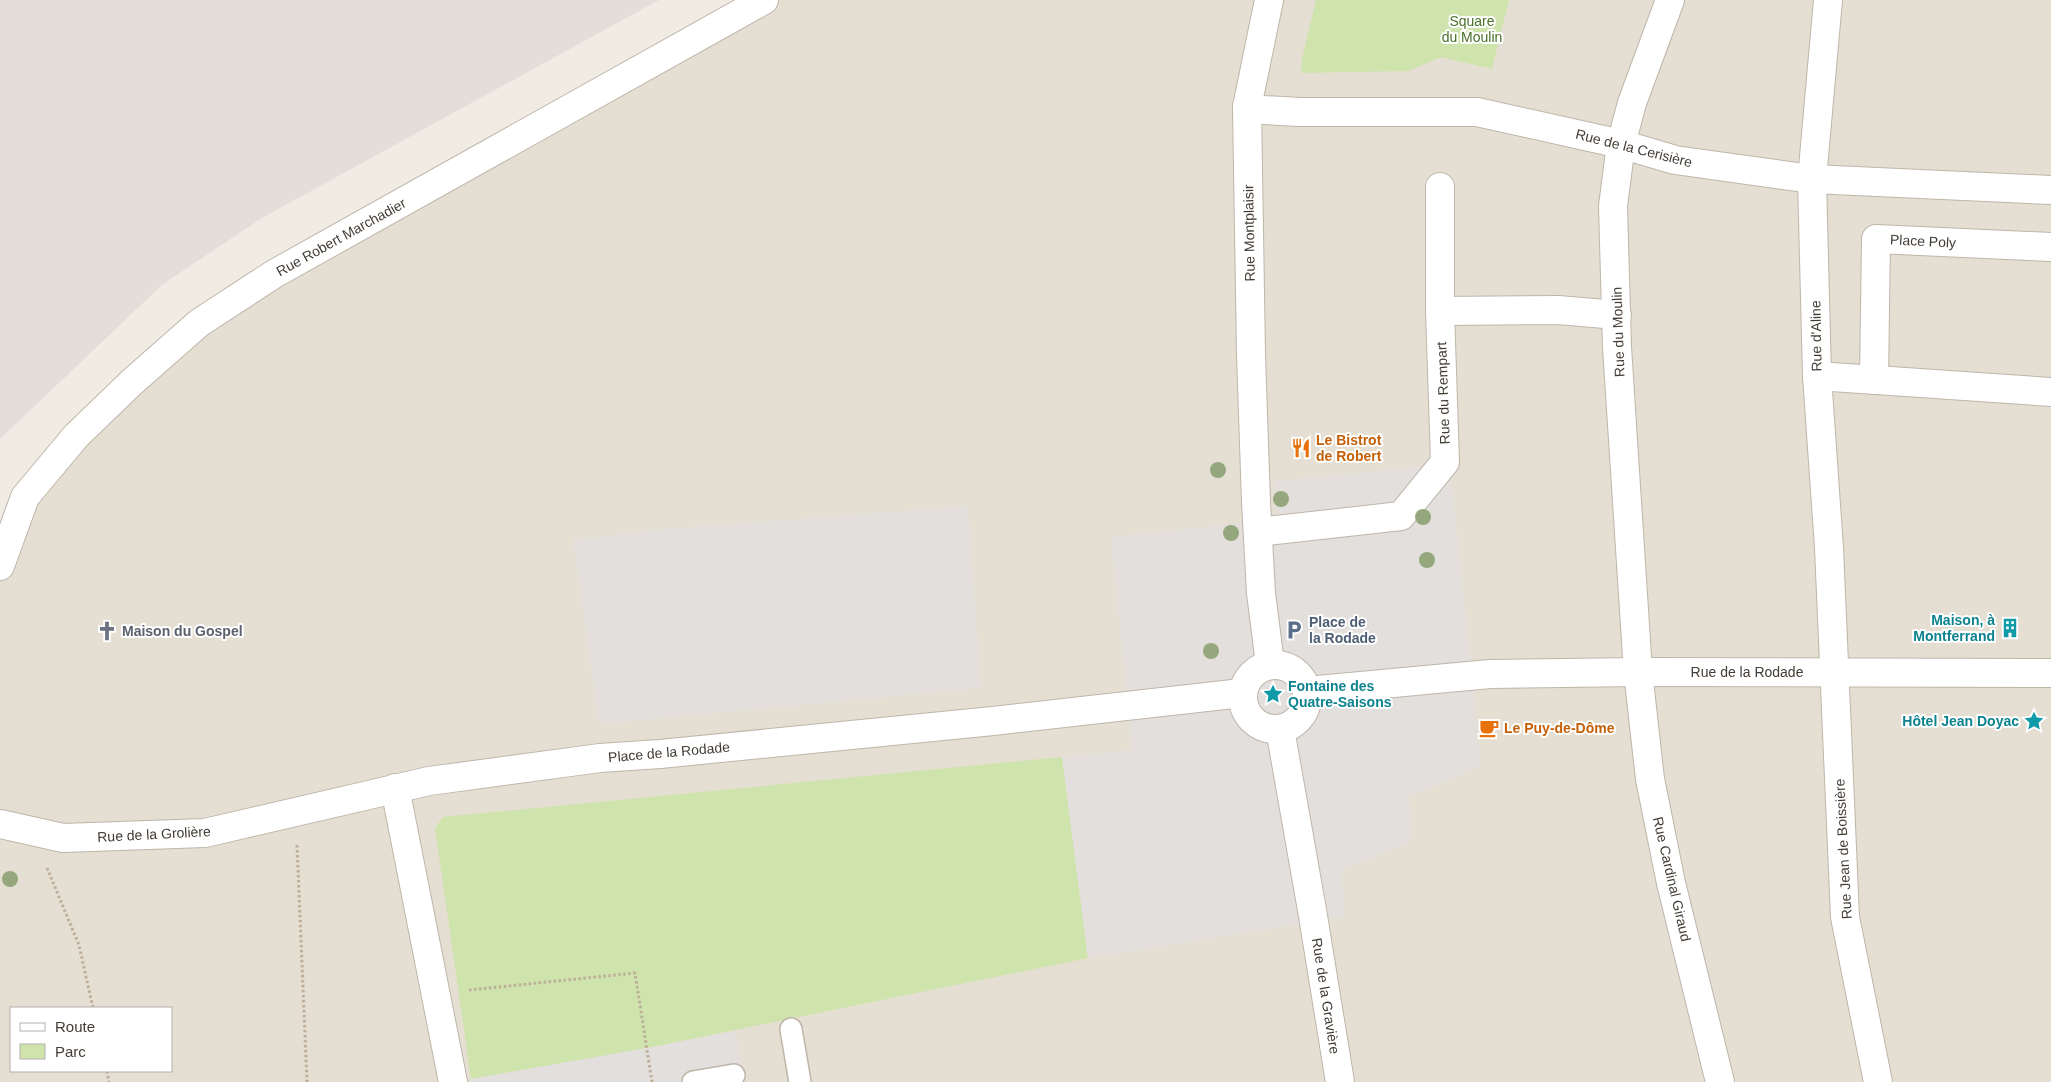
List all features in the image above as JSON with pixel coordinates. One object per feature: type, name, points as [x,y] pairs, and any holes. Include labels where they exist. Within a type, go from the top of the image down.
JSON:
[{"type":"street","name":"Rue Robert Marchadier","points":[[0,566],[25,497],[76,436],[132,382],[199,323],[274,274],[764,0]]},
{"type":"street","name":"Rue Montplaisir","points":[[1258,532],[1251,356],[1248,107],[1269,0]]},
{"type":"street","name":"Rue du Moulin","points":[[1638,672],[1618,348],[1613,206],[1620,144],[1632,103],[1670,0]]},
{"type":"street","name":"Rue d'Aline","points":[[1828,0],[1812,178],[1817,376],[1829,548],[1835,672]]},
{"type":"street","name":"Rue de la Cerisière","points":[[1248,107],[1263,110],[1300,112],[1477,112],[1620,144],[1675,160],[1812,178],[2051,190]]},
{"type":"street","name":"Rue du Rempart","points":[[1258,532],[1401,516],[1445,462],[1440,311],[1440,187]]},
{"type":"street","name":"Place Poly","points":[[1874,380],[1876,239],[2051,247]]},
{"type":"street","points":[[1440,311],[1558,310],[1617,315]]},
{"type":"street","points":[[1817,376],[2051,392]]},
{"type":"street","points":[[1258,532],[1261,593],[1270,664]]},
{"type":"street","points":[[1270,664],[1287,666],[1300,676],[1307,692],[1305,708],[1295,722],[1280,729],[1265,728],[1252,720],[1244,708],[1242,693],[1251,674],[1270,664]]},
{"type":"street","name":"Rue de la Rodade","points":[[1307,692],[1443,677],[1490,674],[1638,672],[2051,673]]},
{"type":"street","name":"Rue Cardinal Giraud","points":[[1638,672],[1650,779],[1671,882],[1720,1082]]},
{"type":"street","name":"Rue Jean de Boissière","points":[[1835,672],[1845,917],[1878,1082]]},
{"type":"street","name":"Place de la Rodade","points":[[395,788],[429,781],[600,758],[993,721],[1242,693]]},
{"type":"street","name":"Rue de la Gravière","points":[[1280,729],[1340,1082]]},
{"type":"street","points":[[395,788],[453,1082]]},
{"type":"street","name":"Rue de la Grolière","points":[[0,824],[63,838],[205,833],[395,788]]},
{"type":"lane","points":[[791,1029],[800,1082]]},
{"type":"lane","points":[[693,1082],[734,1075]]},
{"type":"path","points":[[296,812],[307,1082]]},
{"type":"path","points":[[31,831],[79,945],[93,1007]]},
{"type":"path","points":[[436,993],[635,974],[652,1082]]},
{"type":"shaded area","points":[[0,0],[659,0],[262,218],[163,284],[0,439]]},
{"type":"shaded area","points":[[764,0],[2051,0],[2051,1082],[0,1082],[0,555],[25,497],[199,323]]},
{"type":"shaded area","name":"Place de la Rodade","points":[[1450,464],[1481,766],[1409,797],[1411,842],[1342,870],[1345,917],[1088,958],[1062,757],[1132,750],[1111,537],[1278,519],[1275,481]]},
{"type":"shaded area","points":[[968,506],[981,688],[599,724],[573,540],[653,530]]},
{"type":"shaded area","points":[[736,1031],[746,1082],[471,1082],[471,1079]]},
{"type":"green space","name":"Square du Moulin","points":[[1316,0],[1509,0],[1492,69],[1441,57],[1408,71],[1301,73],[1302,59]]},
{"type":"green space","points":[[1062,757],[1088,958],[647,1048],[471,1079],[435,828],[443,817]]},
{"type":"place","name":"Le Bistrot de Robert","points":[[1301,448]]},
{"type":"place","name":"Maison, à Montferrand","points":[[2010,628]]},
{"type":"place","name":"Place de la Rodade","points":[[1294,630]]},
{"type":"place","name":"Maison du Gospel","points":[[107,631]]},
{"type":"place","name":"Fontaine des Quatre-Saisons","points":[[1273,694]]},
{"type":"place","name":"Hôtel Jean Doyac","points":[[2034,721]]},
{"type":"place","name":"Le Puy-de-Dôme","points":[[1489,728]]}]
